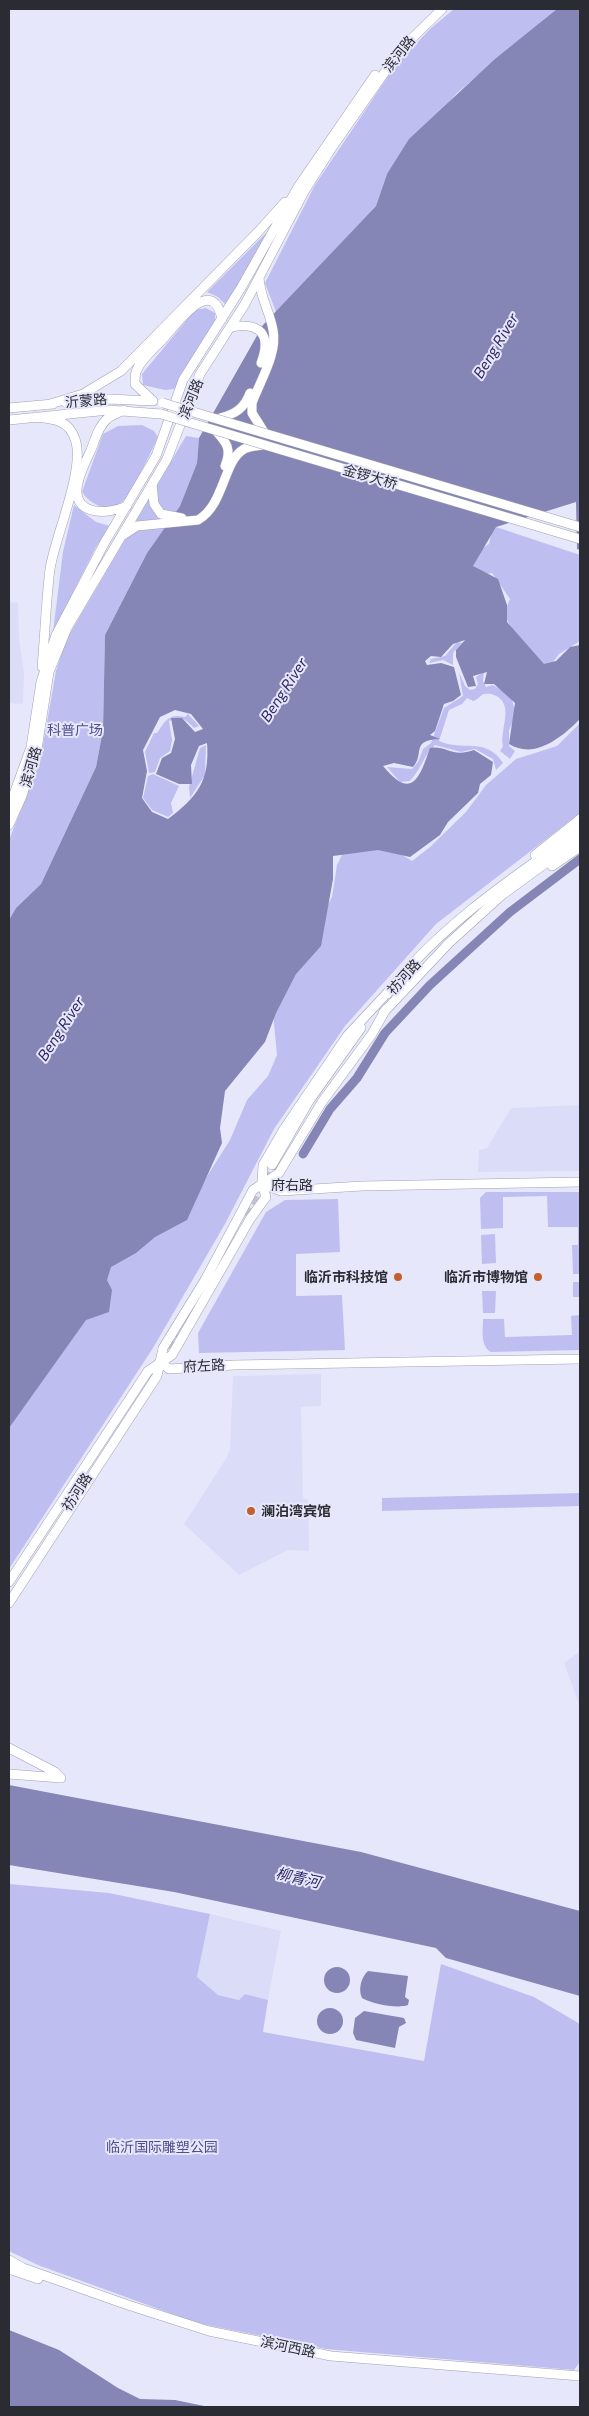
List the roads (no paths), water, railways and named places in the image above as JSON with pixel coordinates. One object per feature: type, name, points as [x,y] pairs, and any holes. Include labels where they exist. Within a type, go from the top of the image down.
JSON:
[{"type":"main road","name":"滨河路","points":[[9,808],[31,747],[41,682],[61,624],[156,456],[182,380],[222,319],[298,187],[374,76],[398,46],[434,9]]},
{"type":"main road","name":"滨河路","points":[[9,825],[22,796],[37,749],[49,672],[67,628],[167,459],[200,374],[231,327],[259,278],[305,190],[401,49],[442,9]]},
{"type":"main road","points":[[47,405],[83,394],[121,371],[258,232],[298,187]]},
{"type":"main road","points":[[259,278],[263,300],[273,328],[275,341],[252,403],[252,413],[264,432]]},
{"type":"main road","points":[[153,401],[135,384],[140,366],[191,307],[203,300],[209,300],[216,304],[222,319]]},
{"type":"main road","points":[[220,418],[238,412],[246,404],[267,348],[264,338],[257,329],[245,324],[231,327]]},
{"type":"main road","name":"沂蒙路","points":[[9,408],[108,399],[163,403]]},
{"type":"main road","name":"金锣大桥","points":[[163,403],[220,418],[580,527]]},
{"type":"main road","points":[[124,410],[107,419],[100,428],[77,484],[78,498],[88,510],[102,513],[114,512],[127,506]]},
{"type":"main road","name":"沂蒙路","points":[[9,420],[124,410],[161,414]]},
{"type":"main road","name":"金锣大桥","points":[[161,414],[580,539]]},
{"type":"main road","points":[[35,417],[55,419],[66,423],[76,440],[77,454],[73,486],[50,569],[41,682]]},
{"type":"main road","points":[[152,484],[154,504],[161,514],[182,518],[196,516],[212,501],[229,457],[227,442],[215,430]]},
{"type":"main road","points":[[121,536],[137,526],[198,520],[205,516],[214,505],[236,456],[243,449],[263,445]]},
{"type":"main road","points":[[523,869],[534,856],[580,819]]},
{"type":"main road","name":"祊河路","points":[[580,830],[523,869],[442,935],[389,991],[309,1101],[274,1166],[332,1078],[363,1035],[386,1009],[449,943],[508,890],[580,838]]},
{"type":"main road","points":[[508,890],[530,880],[580,847]]},
{"type":"main road","points":[[9,1603],[146,1384],[148,1371],[172,1355],[250,1219],[266,1197],[262,1184],[263,1165],[311,1088],[347,1036],[389,991]]},
{"type":"main road","points":[[160,1362],[163,1348],[205,1280],[253,1190],[279,1173],[322,1102],[372,1034],[386,1009]]},
{"type":"main road","name":"府右路","points":[[262,1184],[281,1191],[362,1186],[580,1181]]},
{"type":"main road","name":"府左路","points":[[160,1362],[169,1368],[580,1357]]},
{"type":"main road","points":[[9,1582],[146,1384]]},
{"type":"main road","name":"祊河路","points":[[9,1588],[146,1384]]},
{"type":"main road","name":"祊河路","points":[[9,1597],[146,1384]]},
{"type":"main road","points":[[9,1748],[55,1772],[61,1778]]},
{"type":"main road","points":[[9,1753],[61,1778]]},
{"type":"main road","points":[[9,1774],[61,1778]]},
{"type":"main road","name":"滨河西路","points":[[9,2260],[24,2268],[128,2305],[209,2331],[237,2337],[331,2356],[580,2376]]},
{"type":"main road","name":"滨河西路","points":[[9,2268],[207,2336],[330,2362],[580,2382]]},
{"type":"main road","points":[[570,2376],[580,2372]]},
{"type":"water","name":"Beng River","points":[[557,9],[580,9],[580,550],[577,549],[576,502],[496,527],[473,566],[498,579],[507,605],[507,622],[544,664],[556,661],[570,647],[580,645],[580,719],[565,733],[548,744],[538,748],[519,748],[509,744],[515,703],[494,684],[484,684],[487,672],[473,676],[476,686],[468,687],[456,657],[456,650],[465,640],[453,644],[441,657],[431,656],[425,661],[427,665],[441,663],[454,667],[461,695],[453,701],[444,704],[435,731],[430,735],[440,739],[431,740],[421,745],[413,767],[394,763],[383,766],[401,782],[407,784],[413,782],[418,777],[430,748],[440,748],[460,753],[474,750],[493,762],[491,775],[480,784],[478,793],[448,822],[440,835],[410,857],[378,850],[333,856],[333,879],[321,946],[296,974],[276,1013],[265,1042],[225,1091],[220,1128],[222,1143],[187,1220],[155,1237],[136,1253],[111,1267],[107,1280],[112,1290],[109,1312],[86,1320],[9,1428],[9,920],[16,908],[41,884],[96,767],[103,730],[105,635],[147,553],[180,506],[197,463],[199,438],[263,325],[376,206],[387,174],[409,139],[495,59]],"holes":[[[175,710],[191,714],[203,729],[195,732],[182,718],[171,718],[175,739],[171,753],[162,758],[156,774],[179,784],[192,784],[191,765],[199,746],[207,743],[204,778],[200,787],[187,803],[168,819],[152,812],[142,798],[147,771],[143,750],[160,717]]]},
{"type":"water","name":"柳青河","points":[[9,1785],[361,1852],[580,1911],[580,1996],[446,1958],[436,1948],[174,1892],[9,1865]]},
{"type":"water","points":[[337,1967],[346,1971],[350,1980],[346,1989],[337,1993],[328,1989],[324,1980],[328,1971]]},
{"type":"water","points":[[368,1971],[408,1976],[405,1997],[409,2000],[408,2005],[385,2005],[362,1998],[361,1984]]},
{"type":"water","points":[[330,2008],[339,2012],[343,2021],[339,2030],[330,2034],[321,2030],[317,2021],[321,2012]]},
{"type":"water","points":[[364,2011],[404,2018],[406,2023],[399,2027],[395,2048],[356,2040],[353,2033],[355,2018]]},
{"type":"water","points":[[9,2330],[59,2350],[118,2388],[140,2399],[175,2400],[209,2407],[9,2407]]},
{"type":"waterway","points":[[303,1154],[330,1109],[357,1078],[385,1033],[430,985],[510,912],[580,859]]},
{"type":"tunnel","points":[[248,1217],[276,1167]]},
{"type":"tunnel","points":[[163,1361],[178,1336]]},
{"type":"place","name":"临沂市科技馆","points":[[398,1277]]},
{"type":"place","name":"临沂市博物馆","points":[[538,1277]]},
{"type":"place","name":"澜泊湾宾馆","points":[[251,1511]]},
{"type":"park label","name":"科普广场","points":[[75,730]]},
{"type":"park label","name":"临沂国际雕塑公园","points":[[162,2147]]}]
